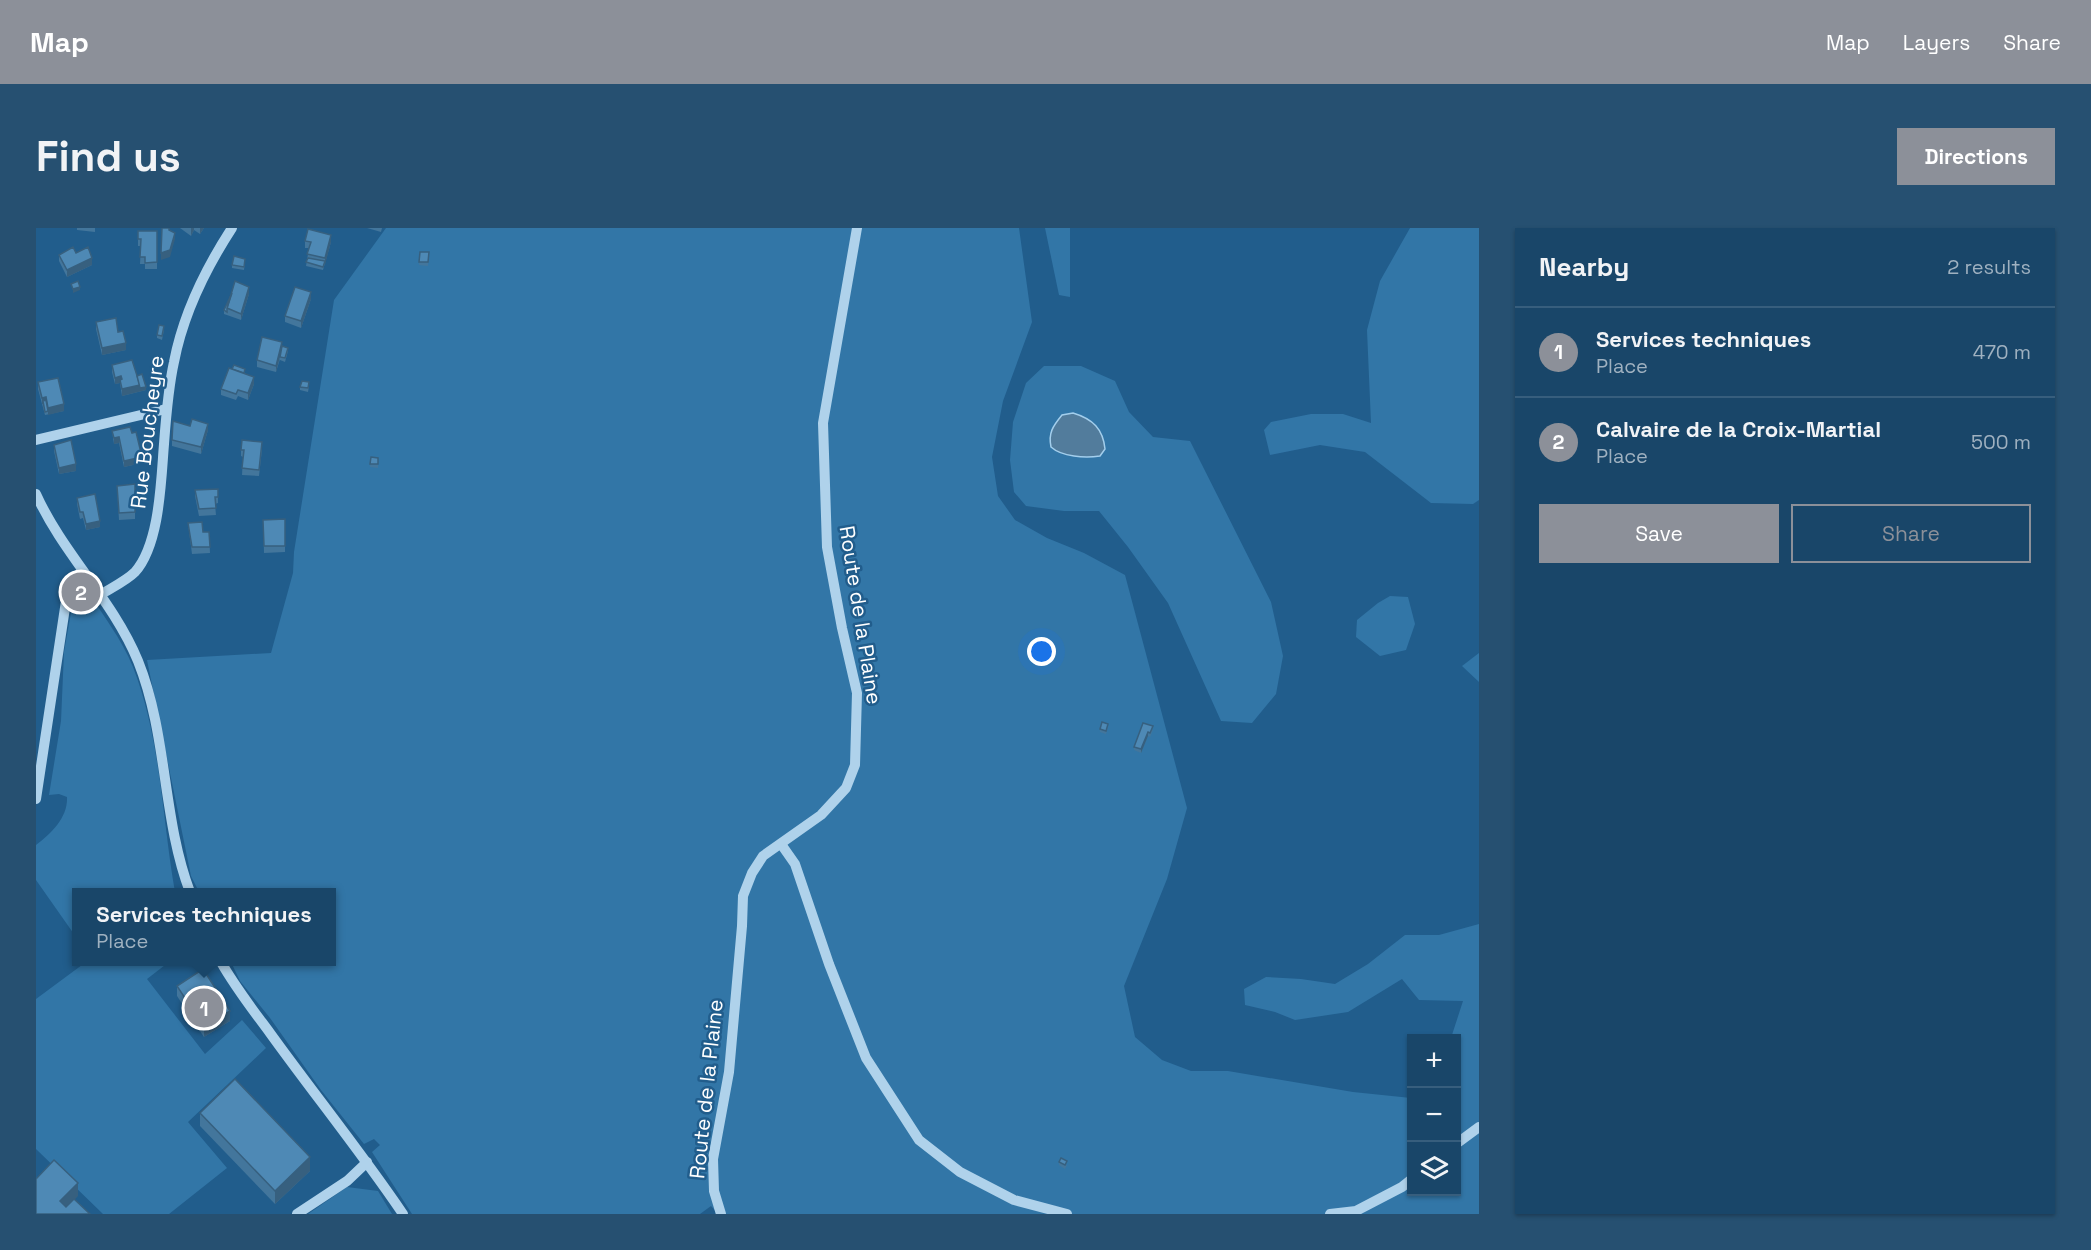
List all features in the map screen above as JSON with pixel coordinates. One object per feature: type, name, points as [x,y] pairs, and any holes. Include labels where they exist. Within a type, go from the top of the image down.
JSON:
[{"type":"street","name":"Rue Boucheyre","points":[[100,595],[134,573],[143,559],[154,530],[159,499],[166,409],[174,361],[191,305],[232,228]]},
{"type":"street","name":"Route de la Plaine","points":[[721,1214],[714,1191],[713,1160],[729,1072],[743,896],[752,873],[764,856],[821,815],[846,788],[855,765],[857,693],[827,548],[823,423],[857,228]]},
{"type":"street","points":[[36,440],[166,409]]},
{"type":"street","points":[[36,494],[52,526],[124,632],[137,660],[150,694],[159,733],[177,847],[189,888]]},
{"type":"street","points":[[36,799],[68,588],[82,570]]},
{"type":"street","points":[[781,844],[795,864],[829,964],[866,1058],[919,1140],[960,1172],[1014,1200],[1066,1214]]},
{"type":"street","points":[[224,966],[297,1071],[367,1162],[403,1214]]},
{"type":"street","points":[[1459,1142],[1479,1127]]},
{"type":"street","points":[[297,1214],[347,1181],[367,1162]]},
{"type":"street","points":[[1330,1214],[1356,1211],[1407,1183]]},
{"type":"shaded area","points":[[386,228],[1019,228],[1032,322],[1003,401],[992,457],[998,496],[1015,520],[1125,575],[1187,808],[1167,879],[1124,986],[1135,1037],[1162,1060],[1191,1071],[1228,1071],[1353,1092],[1407,1098],[1407,1196],[1461,1196],[1461,1034],[1452,1034],[1463,1001],[1419,1000],[1402,979],[1348,1012],[1295,1020],[1275,1012],[1245,1005],[1244,989],[1266,977],[1335,984],[1368,964],[1405,935],[1439,935],[1479,924],[1479,1214],[718,1214],[711,1206],[700,1214],[412,1214],[372,1152],[380,1145],[374,1139],[364,1144],[240,981],[233,966],[336,966],[336,888],[197,888],[191,876],[147,660],[271,653],[293,573],[294,552],[334,300]]},
{"type":"shaded area","points":[[1045,228],[1070,228],[1070,297],[1059,295]]},
{"type":"shaded area","points":[[1410,228],[1479,228],[1479,500],[1473,504],[1431,503],[1365,452],[1320,445],[1270,455],[1264,430],[1271,422],[1311,414],[1343,414],[1371,423],[1367,330],[1380,281]]},
{"type":"shaded area","points":[[1044,366],[1081,366],[1115,381],[1129,412],[1153,437],[1190,441],[1271,602],[1283,656],[1276,694],[1252,723],[1221,721],[1168,603],[1099,511],[1064,511],[1026,506],[1014,492],[1010,460],[1013,422],[1026,383]]},
{"type":"shaded area","points":[[1073,413],[1086,418],[1099,430],[1105,449],[1100,456],[1074,456],[1061,453],[1051,447],[1051,434],[1056,423],[1062,415]]},
{"type":"shaded area","points":[[87,589],[133,667],[150,722],[174,888],[72,888],[72,931],[36,880],[36,845],[58,824],[67,804],[67,797],[59,794],[49,795],[61,721],[64,652],[75,590]]},
{"type":"shaded area","points":[[1390,596],[1408,597],[1415,624],[1406,650],[1380,656],[1356,637],[1357,620]]},
{"type":"shaded area","points":[[1479,653],[1479,682],[1462,666]]},
{"type":"shaded area","points":[[81,966],[164,966],[147,979],[205,1054],[242,1020],[266,1048],[188,1122],[227,1168],[169,1214],[103,1214],[36,1149],[36,999]]},
{"type":"shaded area","points":[[347,1187],[378,1191],[392,1214],[308,1214]]},
{"type":"building","points":[[162,228],[169,228],[175,233],[170,250],[161,253]]},
{"type":"building","points":[[308,229],[331,235],[325,258],[307,254],[311,242],[305,241]]},
{"type":"building","points":[[138,231],[157,231],[157,262],[145,263],[145,257],[140,257],[141,239],[138,239]]},
{"type":"building","points":[[73,247],[76,253],[88,247],[92,258],[67,270],[59,255]]},
{"type":"building","points":[[420,252],[429,252],[428,262],[419,262]]},
{"type":"building","points":[[234,256],[245,259],[244,267],[232,265]]},
{"type":"building","points":[[308,258],[325,261],[323,267],[306,262]]},
{"type":"building","points":[[78,281],[80,287],[73,289],[71,284]]},
{"type":"building","points":[[235,281],[249,287],[241,314],[227,308]]},
{"type":"building","points":[[295,287],[311,292],[301,321],[285,316]]},
{"type":"building","points":[[232,293],[227,308],[227,312],[224,310]]},
{"type":"building","points":[[116,318],[118,332],[123,331],[126,343],[102,348],[96,322]]},
{"type":"building","points":[[159,325],[164,326],[162,336],[157,335]]},
{"type":"building","points":[[262,337],[282,342],[276,366],[257,360]]},
{"type":"building","points":[[282,346],[288,348],[285,358],[280,357]]},
{"type":"building","points":[[132,360],[140,385],[122,389],[121,376],[115,378],[112,365]]},
{"type":"building","points":[[234,365],[245,369],[244,373],[232,369]]},
{"type":"building","points":[[229,368],[254,377],[248,393],[238,390],[236,394],[221,389]]},
{"type":"building","points":[[142,374],[146,387],[140,388],[137,376]]},
{"type":"building","points":[[58,378],[64,404],[48,408],[46,397],[42,398],[38,382]]},
{"type":"building","points":[[302,381],[309,382],[308,388],[300,387]]},
{"type":"building","points":[[46,400],[48,411],[45,412],[43,401]]},
{"type":"building","points":[[192,419],[208,424],[201,447],[172,440],[173,421],[190,426]]},
{"type":"building","points":[[130,427],[132,433],[136,432],[142,457],[124,461],[119,437],[114,438],[112,431]]},
{"type":"building","points":[[71,440],[76,464],[59,468],[54,445]]},
{"type":"building","points":[[242,440],[262,442],[259,470],[242,468],[244,450],[241,450]]},
{"type":"building","points":[[371,457],[378,458],[378,464],[370,464]]},
{"type":"building","points":[[135,484],[135,512],[119,513],[117,486]]},
{"type":"building","points":[[218,489],[218,497],[215,497],[216,508],[199,509],[195,490]]},
{"type":"building","points":[[95,494],[100,521],[86,524],[77,498]]},
{"type":"building","points":[[285,519],[285,546],[264,546],[263,520]]},
{"type":"building","points":[[202,522],[203,532],[209,532],[210,547],[192,547],[188,523]]},
{"type":"building","points":[[1102,722],[1108,724],[1106,731],[1100,729]]},
{"type":"building","points":[[1143,723],[1153,726],[1141,749],[1134,747]]},
{"type":"building","points":[[203,969],[230,1011],[204,1027],[177,986]]},
{"type":"building","points":[[235,1079],[310,1157],[275,1191],[200,1113]]},
{"type":"building","points":[[1061,1158],[1067,1161],[1065,1165],[1059,1162]]},
{"type":"building","points":[[54,1160],[78,1183],[60,1201],[66,1207],[74,1199],[90,1214],[36,1214],[36,1179]]},
{"type":"place","name":"Calvaire de la Croix-Martial","points":[[81,592]]},
{"type":"place","name":"Services techniques","points":[[204,1008]]}]
